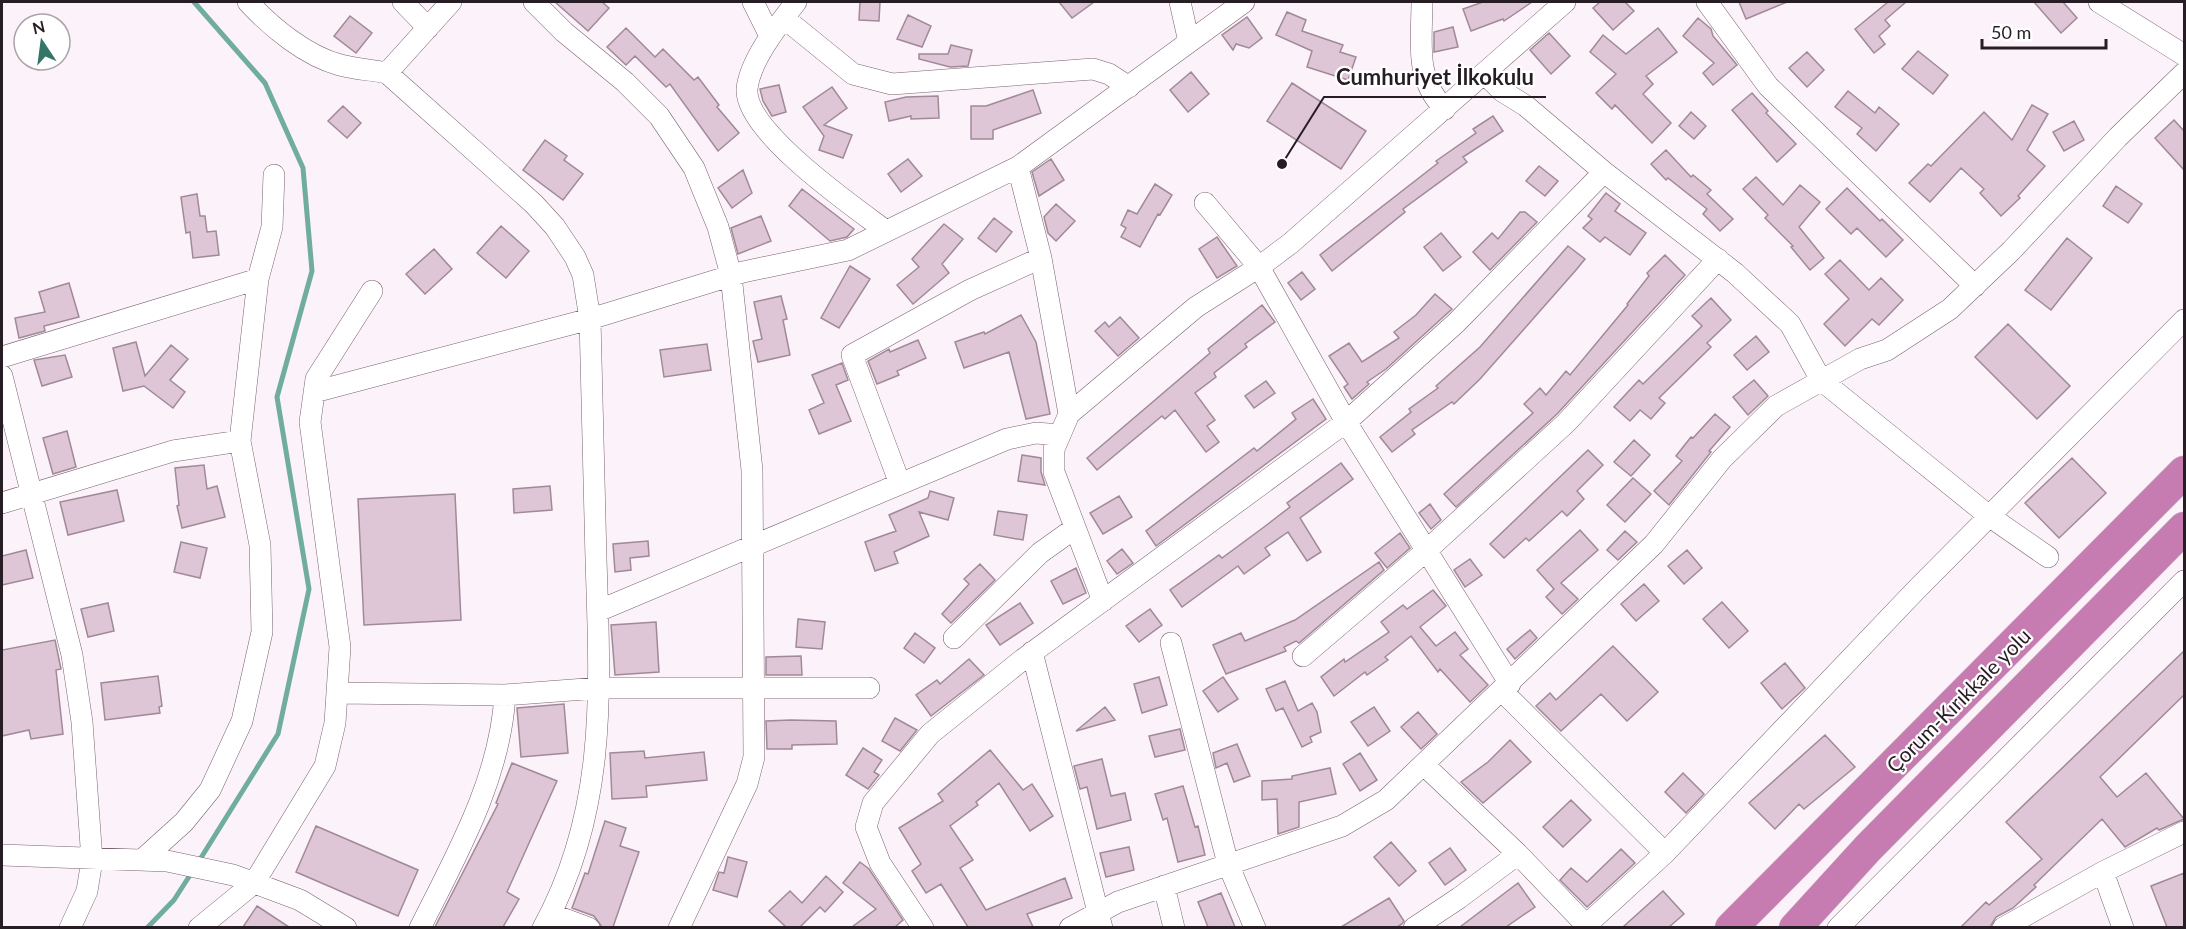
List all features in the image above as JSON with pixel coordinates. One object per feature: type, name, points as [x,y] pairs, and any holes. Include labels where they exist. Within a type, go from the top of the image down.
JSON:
[{"type":"highway","name":"Çorum-Kırıkkale yolu","points":[[1731,927],[2184,472]]},
{"type":"highway","name":"Çorum-Kırıkkale yolu","points":[[1795,927],[1868,848],[2184,528]]},
{"type":"street","points":[[248,2],[282,32],[320,56],[339,65],[387,73],[525,196],[555,227],[583,275],[590,319],[599,687],[593,782],[584,825],[547,921],[589,927]]},
{"type":"street","points":[[403,2],[428,28]]},
{"type":"street","points":[[387,73],[451,2]]},
{"type":"street","points":[[534,2],[564,32],[643,98],[674,135],[702,186],[718,227],[731,276],[752,470],[754,757],[747,784],[679,927]]},
{"type":"street","points":[[753,2],[770,36]]},
{"type":"street","points":[[1180,2],[1189,42]]},
{"type":"street","points":[[314,392],[590,319],[731,276],[848,250],[1018,167],[1244,2]]},
{"type":"street","points":[[1422,2],[1423,75],[1435,100],[1445,110]]},
{"type":"street","points":[[1103,601],[1054,472],[1054,448],[1069,414],[1196,308],[1259,267],[1445,110],[1565,2]]},
{"type":"street","points":[[1707,2],[1768,86],[1975,286]]},
{"type":"street","points":[[2099,2],[2184,55]]},
{"type":"street","points":[[886,231],[816,178],[783,148],[751,108],[747,93],[749,81],[770,36],[790,10],[853,74],[872,80],[892,84],[1093,69],[1109,74],[1129,87]]},
{"type":"street","points":[[1070,927],[1100,920],[1118,902],[1342,826],[1386,800],[1654,544],[1722,459],[1776,406],[1860,359],[1887,350],[1950,309],[1975,286],[2118,137],[2184,73]]},
{"type":"street","points":[[1485,74],[1502,91],[1526,106],[1604,172],[1718,259],[1790,324],[1821,380],[1989,516],[2048,557]]},
{"type":"street","points":[[1018,167],[1041,258],[1069,414]]},
{"type":"street","points":[[923,927],[880,863],[866,827],[873,803],[930,734],[1032,652],[1346,422],[1456,323],[1604,172]]},
{"type":"street","points":[[142,860],[184,822],[210,790],[242,722],[262,632],[260,544],[240,441],[258,279],[272,227],[274,175]]},
{"type":"street","points":[[1205,203],[1259,267],[1346,422],[1426,551],[1506,687],[1665,852]]},
{"type":"street","points":[[900,484],[852,355],[970,290],[1041,258]]},
{"type":"street","points":[[1303,657],[1426,551],[1566,423],[1718,259]]},
{"type":"street","points":[[2,357],[258,279]]},
{"type":"street","points":[[199,927],[254,883],[325,766],[335,723],[340,647],[310,422],[316,379],[372,291]]},
{"type":"street","points":[[1424,765],[1518,854],[1586,926],[1665,852],[1989,516],[2184,320]]},
{"type":"street","points":[[2,376],[30,495],[72,655],[82,722],[92,860],[87,891],[70,927]]},
{"type":"street","points":[[598,612],[1007,439],[1036,433],[1060,435]]},
{"type":"street","points":[[2,503],[173,451],[240,441]]},
{"type":"street","points":[[954,638],[1040,553],[1075,528]]},
{"type":"street","points":[[1838,927],[2180,594]]},
{"type":"street","points":[[1171,643],[1228,864],[1255,927]]},
{"type":"street","points":[[1032,652],[1100,920]]},
{"type":"street","points":[[337,693],[505,695],[599,687],[868,688]]},
{"type":"street","points":[[420,927],[459,850],[494,765],[505,695]]},
{"type":"street","points":[[2003,927],[2103,872],[2184,832]]},
{"type":"street","points":[[1414,927],[1459,898],[1518,854]]},
{"type":"street","points":[[2,855],[167,861],[233,875],[300,900],[333,924]]},
{"type":"street","points":[[2103,872],[2123,927]]},
{"type":"street","points":[[1164,886],[1174,927]]},
{"type":"building","points":[[555,2],[602,2],[609,8],[588,31]]},
{"type":"building","points":[[860,2],[880,2],[879,21],[859,20]]},
{"type":"building","points":[[1059,2],[1094,2],[1072,18]]},
{"type":"building","points":[[1483,2],[1532,2],[1504,21],[1503,19],[1471,31],[1463,9]]},
{"type":"building","points":[[1600,2],[1625,2],[1634,11],[1613,30],[1593,8]]},
{"type":"building","points":[[1739,2],[1787,2],[1746,19]]},
{"type":"building","points":[[1888,2],[1906,2],[1885,20],[1890,26],[1879,36],[1885,44],[1874,53],[1855,29]]},
{"type":"building","points":[[2034,2],[2063,2],[2077,18],[2061,33]]},
{"type":"building","points":[[1287,12],[1306,20],[1302,31],[1343,45],[1340,52],[1356,57],[1348,80],[1307,67],[1312,51],[1276,35]]},
{"type":"building","points":[[908,15],[931,26],[922,47],[897,39]]},
{"type":"building","points":[[350,16],[372,33],[356,53],[334,36]]},
{"type":"building","points":[[1247,17],[1262,38],[1249,48],[1236,44],[1233,50],[1222,35]]},
{"type":"building","points":[[1698,18],[1711,29],[1713,36],[1737,65],[1713,85],[1703,73],[1714,63],[1683,36]]},
{"type":"building","points":[[1453,27],[1458,47],[1434,52],[1434,32]]},
{"type":"building","points":[[626,28],[655,57],[663,49],[694,80],[698,77],[719,105],[717,107],[739,133],[718,151],[670,84],[666,87],[635,56],[626,65],[607,47]]},
{"type":"building","points":[[1658,28],[1677,52],[1646,76],[1653,84],[1643,94],[1671,123],[1652,143],[1615,105],[1612,109],[1596,93],[1616,74],[1590,52],[1603,35],[1626,54]]},
{"type":"building","points":[[1549,33],[1570,56],[1551,74],[1530,50]]},
{"type":"building","points":[[951,45],[972,50],[968,66],[950,67],[919,59],[919,54],[948,54]]},
{"type":"building","points":[[1918,51],[1948,75],[1933,94],[1902,69]]},
{"type":"building","points":[[1807,52],[1824,70],[1807,87],[1789,68]]},
{"type":"building","points":[[1191,72],[1209,94],[1188,112],[1170,90]]},
{"type":"building","points":[[1292,83],[1366,131],[1341,169],[1267,121]]},
{"type":"building","points":[[779,85],[786,112],[772,116],[763,101],[760,89]]},
{"type":"building","points":[[832,87],[847,108],[824,125],[852,135],[843,158],[819,150],[824,136],[803,107]]},
{"type":"building","points":[[1033,90],[1041,113],[993,130],[993,139],[971,139],[971,106],[986,106]]},
{"type":"building","points":[[1848,91],[1875,113],[1879,107],[1899,124],[1876,151],[1857,134],[1862,128],[1835,107]]},
{"type":"building","points":[[1752,93],[1768,111],[1766,113],[1796,144],[1777,162],[1732,110]]},
{"type":"building","points":[[938,96],[939,118],[911,119],[911,116],[889,121],[885,102],[906,97]]},
{"type":"building","points":[[2032,105],[2048,114],[2027,150],[2045,166],[2018,196],[2020,198],[2001,216],[1980,193],[1984,189],[1961,168],[1930,202],[1909,183],[1928,164],[1931,166],[1984,112],[2012,140]]},
{"type":"building","points":[[343,106],[361,123],[347,138],[328,121]]},
{"type":"building","points":[[1691,112],[1706,126],[1694,139],[1679,126]]},
{"type":"building","points":[[1493,116],[1503,131],[1463,157],[1467,162],[1403,209],[1405,212],[1332,271],[1320,255],[1438,163],[1436,161],[1476,133],[1473,129]]},
{"type":"building","points":[[2174,120],[2184,131],[2184,170],[2155,138]]},
{"type":"building","points":[[2074,121],[2084,140],[2064,151],[2053,132]]},
{"type":"building","points":[[545,140],[567,156],[564,160],[583,174],[563,200],[523,170]]},
{"type":"building","points":[[1666,150],[1691,177],[1693,175],[1711,190],[1707,194],[1733,219],[1720,231],[1703,214],[1707,209],[1668,178],[1666,180],[1651,164]]},
{"type":"building","points":[[908,159],[922,176],[901,192],[888,174]]},
{"type":"building","points":[[1051,159],[1064,180],[1039,196],[1032,172]]},
{"type":"building","points":[[1539,166],[1558,181],[1545,196],[1526,181]]},
{"type":"building","points":[[743,170],[752,193],[732,208],[718,188]]},
{"type":"building","points":[[1756,177],[1783,205],[1800,185],[1820,202],[1799,227],[1824,258],[1810,270],[1791,247],[1793,246],[1765,218],[1768,215],[1743,189]]},
{"type":"building","points":[[1155,184],[1172,195],[1160,215],[1158,214],[1140,247],[1121,237],[1126,228],[1121,225],[1128,210],[1137,214]]},
{"type":"building","points":[[2116,186],[2142,204],[2128,223],[2103,206]]},
{"type":"building","points":[[1847,188],[1903,240],[1886,257],[1857,228],[1851,234],[1826,209]]},
{"type":"building","points":[[802,189],[854,229],[847,237],[830,241],[789,206]]},
{"type":"building","points":[[1606,193],[1620,204],[1615,211],[1646,233],[1630,255],[1605,237],[1600,242],[1583,228],[1592,219],[1588,216]]},
{"type":"building","points":[[197,194],[200,216],[205,216],[207,232],[216,231],[219,255],[193,258],[190,232],[186,233],[181,197]]},
{"type":"building","points":[[1056,204],[1075,221],[1056,241],[1048,233],[1044,217]]},
{"type":"building","points":[[1520,212],[1525,212],[1537,222],[1490,270],[1473,252],[1492,233],[1498,239]]},
{"type":"building","points":[[761,216],[771,241],[738,254],[731,228]]},
{"type":"building","points":[[994,218],[1012,232],[996,252],[978,238]]},
{"type":"building","points":[[944,224],[963,239],[942,264],[949,273],[913,304],[897,285],[919,267],[912,259]]},
{"type":"building","points":[[501,226],[529,251],[506,278],[477,253]]},
{"type":"building","points":[[1441,233],[1461,257],[1443,271],[1424,247]]},
{"type":"building","points":[[1217,237],[1237,266],[1217,278],[1199,249]]},
{"type":"building","points":[[2067,238],[2092,258],[2051,310],[2025,290]]},
{"type":"building","points":[[1568,246],[1585,259],[1576,270],[1480,379],[1454,404],[1452,402],[1412,430],[1415,434],[1392,452],[1380,437],[1411,412],[1409,409],[1438,388],[1436,386],[1480,347]]},
{"type":"building","points":[[434,249],[452,269],[425,294],[406,274]]},
{"type":"building","points":[[1665,255],[1685,275],[1557,414],[1456,507],[1444,494],[1533,413],[1524,404],[1540,388],[1546,395],[1566,371],[1570,375],[1628,305],[1649,276],[1647,273]]},
{"type":"building","points":[[1840,260],[1869,290],[1881,278],[1903,300],[1879,325],[1872,319],[1845,346],[1824,324],[1849,299],[1825,274]]},
{"type":"building","points":[[850,266],[870,279],[839,328],[821,318]]},
{"type":"building","points":[[1302,272],[1315,289],[1301,300],[1288,283]]},
{"type":"building","points":[[69,283],[79,317],[44,326],[45,331],[19,338],[15,318],[45,312],[39,292]]},
{"type":"building","points":[[1435,294],[1452,309],[1386,369],[1367,382],[1369,384],[1352,399],[1344,387],[1348,384],[1329,356],[1349,343],[1362,362],[1399,338],[1394,332],[1416,315]]},
{"type":"building","points":[[781,296],[787,319],[783,320],[790,355],[758,362],[753,341],[762,339],[754,302]]},
{"type":"building","points":[[1711,298],[1731,320],[1707,343],[1711,347],[1659,398],[1665,403],[1651,419],[1640,410],[1630,421],[1614,407],[1639,380],[1643,384],[1702,326],[1692,316]]},
{"type":"building","points":[[1262,305],[1275,322],[1245,344],[1247,347],[1214,373],[1216,377],[1195,393],[1215,420],[1207,426],[1219,442],[1206,452],[1175,410],[1165,419],[1162,416],[1097,470],[1087,458],[1210,353],[1208,349]]},
{"type":"building","points":[[1021,315],[1036,342],[1050,414],[1026,419],[1009,352],[964,368],[955,342],[984,332],[985,334]]},
{"type":"building","points":[[1120,317],[1139,338],[1118,356],[1095,331],[1105,322],[1109,327]]},
{"type":"building","points":[[2008,324],[2070,386],[2037,419],[1975,357]]},
{"type":"building","points":[[1756,336],[1769,352],[1747,370],[1734,355]]},
{"type":"building","points":[[918,340],[926,358],[897,371],[899,375],[877,384],[868,361],[889,349],[890,352]]},
{"type":"building","points":[[136,342],[145,376],[171,345],[188,359],[170,380],[185,392],[173,408],[144,386],[123,391],[113,348]]},
{"type":"building","points":[[707,344],[711,370],[664,377],[660,350]]},
{"type":"building","points":[[65,355],[72,377],[42,386],[34,360]]},
{"type":"building","points":[[842,363],[848,380],[836,385],[851,421],[819,434],[809,410],[824,403],[812,375]]},
{"type":"building","points":[[1754,380],[1768,396],[1748,415],[1733,397]]},
{"type":"building","points":[[1266,381],[1275,393],[1254,408],[1245,396]]},
{"type":"building","points":[[1313,399],[1326,419],[1156,546],[1146,531],[1254,448],[1257,451],[1296,419],[1292,413]]},
{"type":"building","points":[[1715,414],[1730,427],[1669,505],[1654,491],[1682,461],[1676,456],[1691,437],[1693,438]]},
{"type":"building","points":[[67,431],[76,467],[53,474],[43,438]]},
{"type":"building","points":[[1634,440],[1650,455],[1631,476],[1614,462]]},
{"type":"building","points":[[1588,450],[1603,465],[1577,491],[1584,499],[1567,516],[1562,511],[1529,541],[1526,538],[1504,558],[1490,544]]},
{"type":"building","points":[[1022,455],[1041,458],[1041,472],[1045,485],[1018,481]]},
{"type":"building","points":[[2072,458],[2106,493],[2059,538],[2025,503]]},
{"type":"building","points":[[1341,463],[1353,479],[1300,518],[1321,552],[1307,561],[1288,532],[1265,548],[1270,555],[1244,574],[1238,566],[1182,607],[1170,590],[1219,555],[1222,558],[1264,527],[1290,507],[1287,503]]},
{"type":"building","points":[[204,465],[207,489],[217,486],[225,517],[182,528],[177,506],[179,505],[175,468]]},
{"type":"building","points":[[1633,478],[1651,494],[1625,522],[1607,505]]},
{"type":"building","points":[[550,486],[552,510],[514,513],[513,489]]},
{"type":"building","points":[[117,490],[124,521],[68,535],[60,502]]},
{"type":"building","points":[[930,491],[954,498],[948,520],[919,512],[929,536],[894,552],[898,563],[875,571],[865,542],[896,531],[889,515],[928,498]]},
{"type":"building","points":[[455,494],[461,620],[364,625],[358,499]]},
{"type":"building","points":[[1119,496],[1132,517],[1103,534],[1090,513]]},
{"type":"building","points":[[1430,504],[1441,520],[1431,529],[1419,513]]},
{"type":"building","points":[[998,511],[1027,515],[1023,540],[994,535]]},
{"type":"building","points":[[1580,530],[1598,550],[1561,583],[1578,599],[1562,614],[1546,597],[1554,589],[1537,570]]},
{"type":"building","points":[[1625,531],[1637,542],[1618,560],[1607,550]]},
{"type":"building","points":[[1400,533],[1410,548],[1387,568],[1375,553]]},
{"type":"building","points":[[648,541],[649,556],[630,558],[631,570],[615,572],[613,544]]},
{"type":"building","points":[[181,542],[207,548],[200,578],[174,572]]},
{"type":"building","points":[[1122,549],[1133,563],[1117,574],[1107,561]]},
{"type":"building","points":[[26,550],[33,578],[2,585],[2,556]]},
{"type":"building","points":[[1687,550],[1702,568],[1684,584],[1668,566]]},
{"type":"building","points":[[1470,559],[1482,575],[1465,587],[1454,570]]},
{"type":"building","points":[[1379,562],[1384,570],[1299,643],[1296,641],[1284,647],[1286,651],[1226,674],[1213,645],[1241,633],[1245,641],[1295,620]]},
{"type":"building","points":[[980,564],[995,580],[951,623],[942,614],[969,584],[964,579]]},
{"type":"building","points":[[1076,568],[1086,593],[1063,604],[1051,581]]},
{"type":"building","points":[[1644,584],[1659,601],[1636,621],[1621,604]]},
{"type":"building","points":[[1433,590],[1446,606],[1420,627],[1436,646],[1455,632],[1468,649],[1460,655],[1488,685],[1470,702],[1440,669],[1438,672],[1411,636],[1385,657],[1388,660],[1367,675],[1365,672],[1334,696],[1321,677],[1344,659],[1345,662],[1389,632],[1381,622],[1403,605],[1407,609]]},
{"type":"building","points":[[1722,602],[1748,631],[1729,648],[1703,619]]},
{"type":"building","points":[[108,603],[114,631],[88,637],[81,609]]},
{"type":"building","points":[[1020,603],[1033,623],[1000,645],[986,625]]},
{"type":"building","points":[[1150,609],[1162,625],[1139,642],[1126,626]]},
{"type":"building","points":[[798,619],[825,622],[822,649],[796,647]]},
{"type":"building","points":[[656,622],[659,672],[615,675],[611,625]]},
{"type":"building","points":[[1530,630],[1537,638],[1515,659],[1507,649]]},
{"type":"building","points":[[915,633],[935,648],[924,663],[904,648]]},
{"type":"building","points":[[55,640],[61,669],[56,670],[63,734],[31,739],[29,730],[2,736],[2,650]]},
{"type":"building","points":[[1613,646],[1658,692],[1627,721],[1601,694],[1561,731],[1536,706],[1550,693],[1556,700]]},
{"type":"building","points":[[2184,651],[2184,695],[2100,777],[2117,797],[2146,773],[2184,819],[2159,830],[2157,828],[2125,847],[2102,819],[2034,885],[2036,887],[2013,908],[1996,917],[1990,927],[1961,927],[1986,902],[1989,905],[2042,859],[2006,822]]},
{"type":"building","points":[[801,656],[802,675],[766,675],[766,657]]},
{"type":"building","points":[[969,659],[984,675],[931,716],[916,695],[937,680],[940,684]]},
{"type":"building","points":[[1785,663],[1805,688],[1782,709],[1761,683]]},
{"type":"building","points":[[158,676],[162,706],[159,707],[160,713],[105,720],[101,683]]},
{"type":"building","points":[[1159,677],[1167,705],[1142,713],[1134,684]]},
{"type":"building","points":[[1223,677],[1238,699],[1218,712],[1203,691]]},
{"type":"building","points":[[1285,681],[1298,711],[1312,703],[1317,712],[1321,732],[1310,737],[1312,742],[1302,747],[1283,708],[1276,711],[1266,689]]},
{"type":"building","points":[[564,704],[568,753],[521,757],[517,708]]},
{"type":"building","points":[[1105,707],[1115,720],[1076,731]]},
{"type":"building","points":[[1374,707],[1390,731],[1368,746],[1351,722]]},
{"type":"building","points":[[1418,712],[1437,734],[1421,749],[1401,727]]},
{"type":"building","points":[[895,718],[917,730],[900,751],[882,741]]},
{"type":"building","points":[[766,721],[836,721],[837,744],[792,745],[792,749],[767,749]]},
{"type":"building","points":[[1180,729],[1185,750],[1155,757],[1149,736]]},
{"type":"building","points":[[1825,735],[1855,767],[1804,809],[1799,804],[1775,829],[1749,803]]},
{"type":"building","points":[[1510,740],[1531,762],[1483,803],[1461,782],[1488,762]]},
{"type":"building","points":[[1237,744],[1250,776],[1234,782],[1227,763],[1216,768],[1213,753]]},
{"type":"building","points":[[863,748],[882,760],[874,772],[879,775],[868,789],[846,775]]},
{"type":"building","points":[[990,750],[1023,790],[1032,784],[1053,816],[1030,831],[999,783],[976,802],[978,805],[950,826],[973,860],[960,868],[986,910],[1065,878],[1072,898],[1027,914],[1033,927],[968,927],[941,884],[926,893],[912,871],[921,864],[899,828],[943,801],[938,794]]},
{"type":"building","points":[[644,751],[645,758],[704,752],[707,780],[646,786],[647,797],[612,799],[610,753]]},
{"type":"building","points":[[1360,753],[1377,780],[1360,791],[1343,764]]},
{"type":"building","points":[[1102,759],[1111,796],[1125,793],[1131,820],[1097,829],[1087,787],[1080,789],[1074,766]]},
{"type":"building","points":[[512,763],[557,781],[507,892],[519,899],[503,927],[435,927],[498,804],[496,803]]},
{"type":"building","points":[[1330,768],[1336,794],[1299,802],[1299,827],[1278,834],[1277,799],[1262,800],[1262,781],[1292,779],[1292,776]]},
{"type":"building","points":[[1683,773],[1704,794],[1686,813],[1665,792]]},
{"type":"building","points":[[1183,786],[1195,827],[1198,826],[1205,855],[1178,862],[1167,818],[1163,820],[1155,794]]},
{"type":"building","points":[[1571,800],[1591,820],[1563,847],[1543,827]]},
{"type":"building","points":[[605,821],[626,828],[620,846],[639,852],[613,927],[602,927],[594,916],[572,908],[585,873],[588,874]]},
{"type":"building","points":[[316,826],[418,870],[398,916],[296,872]]},
{"type":"building","points":[[1391,842],[1416,871],[1399,886],[1374,857]]},
{"type":"building","points":[[1129,847],[1134,870],[1106,877],[1100,853]]},
{"type":"building","points":[[1450,848],[1466,870],[1445,885],[1429,863]]},
{"type":"building","points":[[1621,849],[1635,863],[1587,907],[1560,880],[1571,868],[1587,882]]},
{"type":"building","points":[[728,857],[747,862],[737,897],[713,890],[719,872],[724,873]]},
{"type":"building","points":[[860,862],[869,869],[903,920],[895,927],[852,927],[876,909],[843,883]]},
{"type":"building","points":[[2184,873],[2184,927],[2167,927],[2151,886]]},
{"type":"building","points":[[826,876],[843,892],[825,912],[820,907],[800,927],[786,927],[769,911],[790,891],[802,903]]},
{"type":"building","points":[[1518,883],[1535,907],[1506,927],[1460,927]]},
{"type":"building","points":[[1663,891],[1684,914],[1669,927],[1623,927]]},
{"type":"building","points":[[1221,893],[1235,927],[1208,927],[1198,902]]},
{"type":"building","points":[[1389,898],[1404,921],[1402,924],[1397,927],[1341,927]]},
{"type":"building","points":[[257,906],[289,927],[243,927]]},
{"type":"waterway","points":[[194,2],[265,83],[303,168],[312,271],[277,397],[309,589],[278,734],[199,861]]},
{"type":"waterway","points":[[147,928],[174,900],[192,872]]},
{"type":"place","name":"Cumhuriyet İlkokulu","points":[[1282,164]]}]
